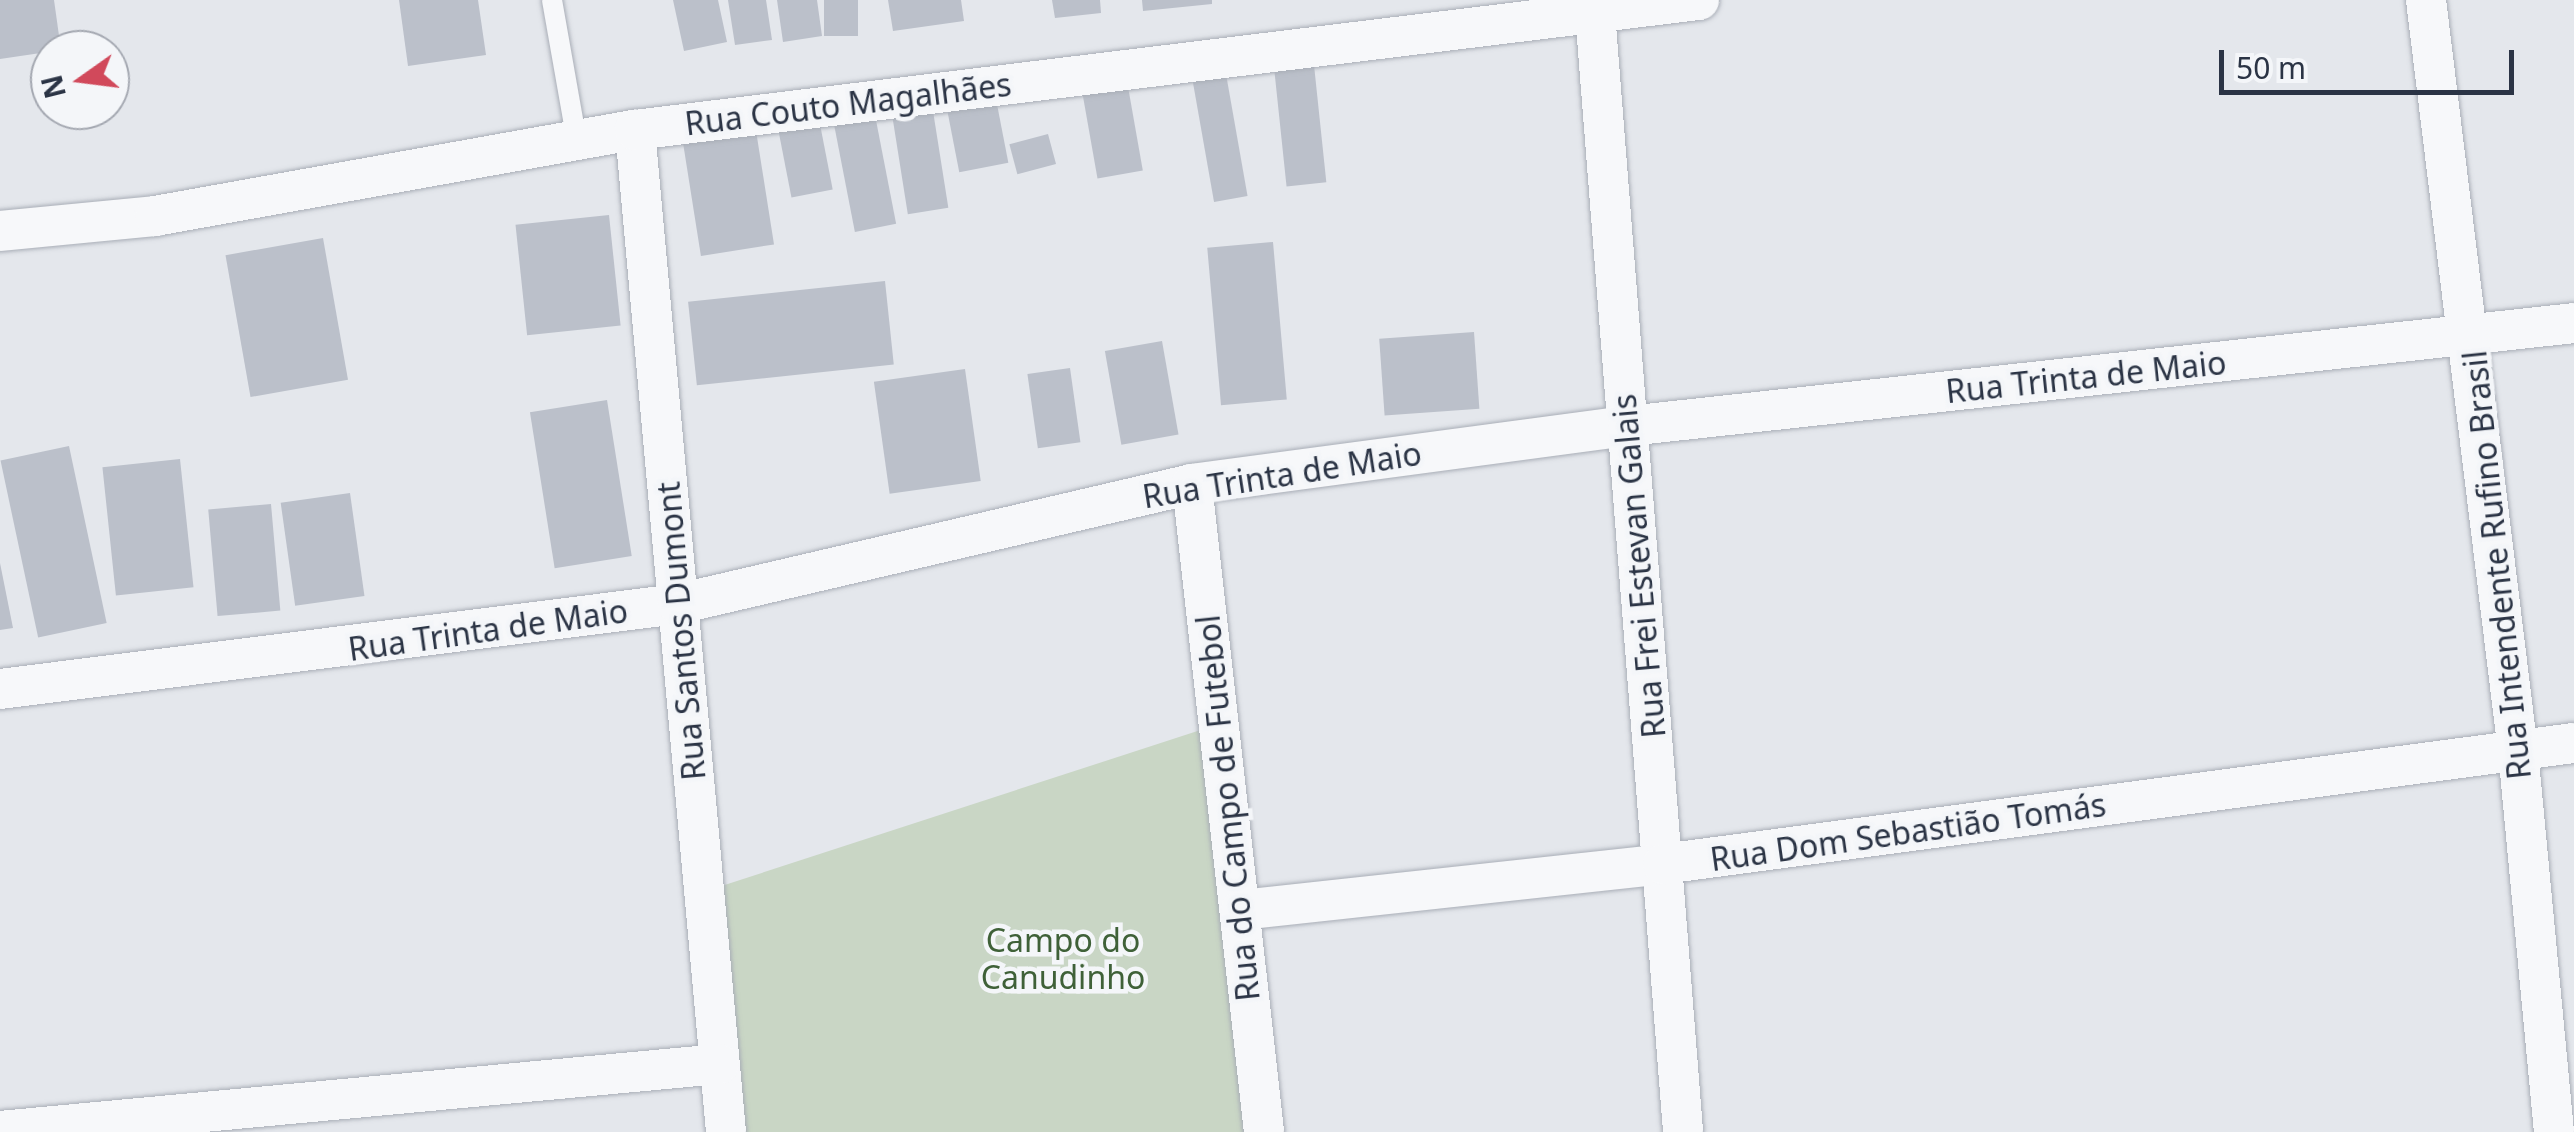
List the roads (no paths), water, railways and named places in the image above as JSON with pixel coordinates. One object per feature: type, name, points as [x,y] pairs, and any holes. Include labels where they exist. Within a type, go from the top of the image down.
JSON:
[{"type":"street","name":"Rua Couto Magalhães","points":[[0,232],[155,216],[636,130],[1594,6],[1700,0]]},
{"type":"street","name":"Rua Intendente Rufino Brasil","points":[[2426,0],[2471,337],[2518,751],[2554,1132]]},
{"type":"street","name":"Rua Frei Estevan Galais","points":[[1594,6],[1683,1132]]},
{"type":"street","name":"Rua Santos Dumont","points":[[636,130],[726,1132]]},
{"type":"street","name":"Rua Trinta de Maio","points":[[0,689],[678,604],[1192,484],[1628,426],[2574,323]]},
{"type":"street","name":"Rua do Campo de Futebol","points":[[1192,484],[1264,1132]]},
{"type":"street","name":"Rua Dom Sebastião Tomás","points":[[1240,910],[1664,864],[2574,743]]},
{"type":"street","points":[[0,1131],[719,1064]]},
{"type":"lane","points":[[552,0],[577,142]]},
{"type":"park label","name":"Campo do Canudinho","points":[[1063,960]]}]
